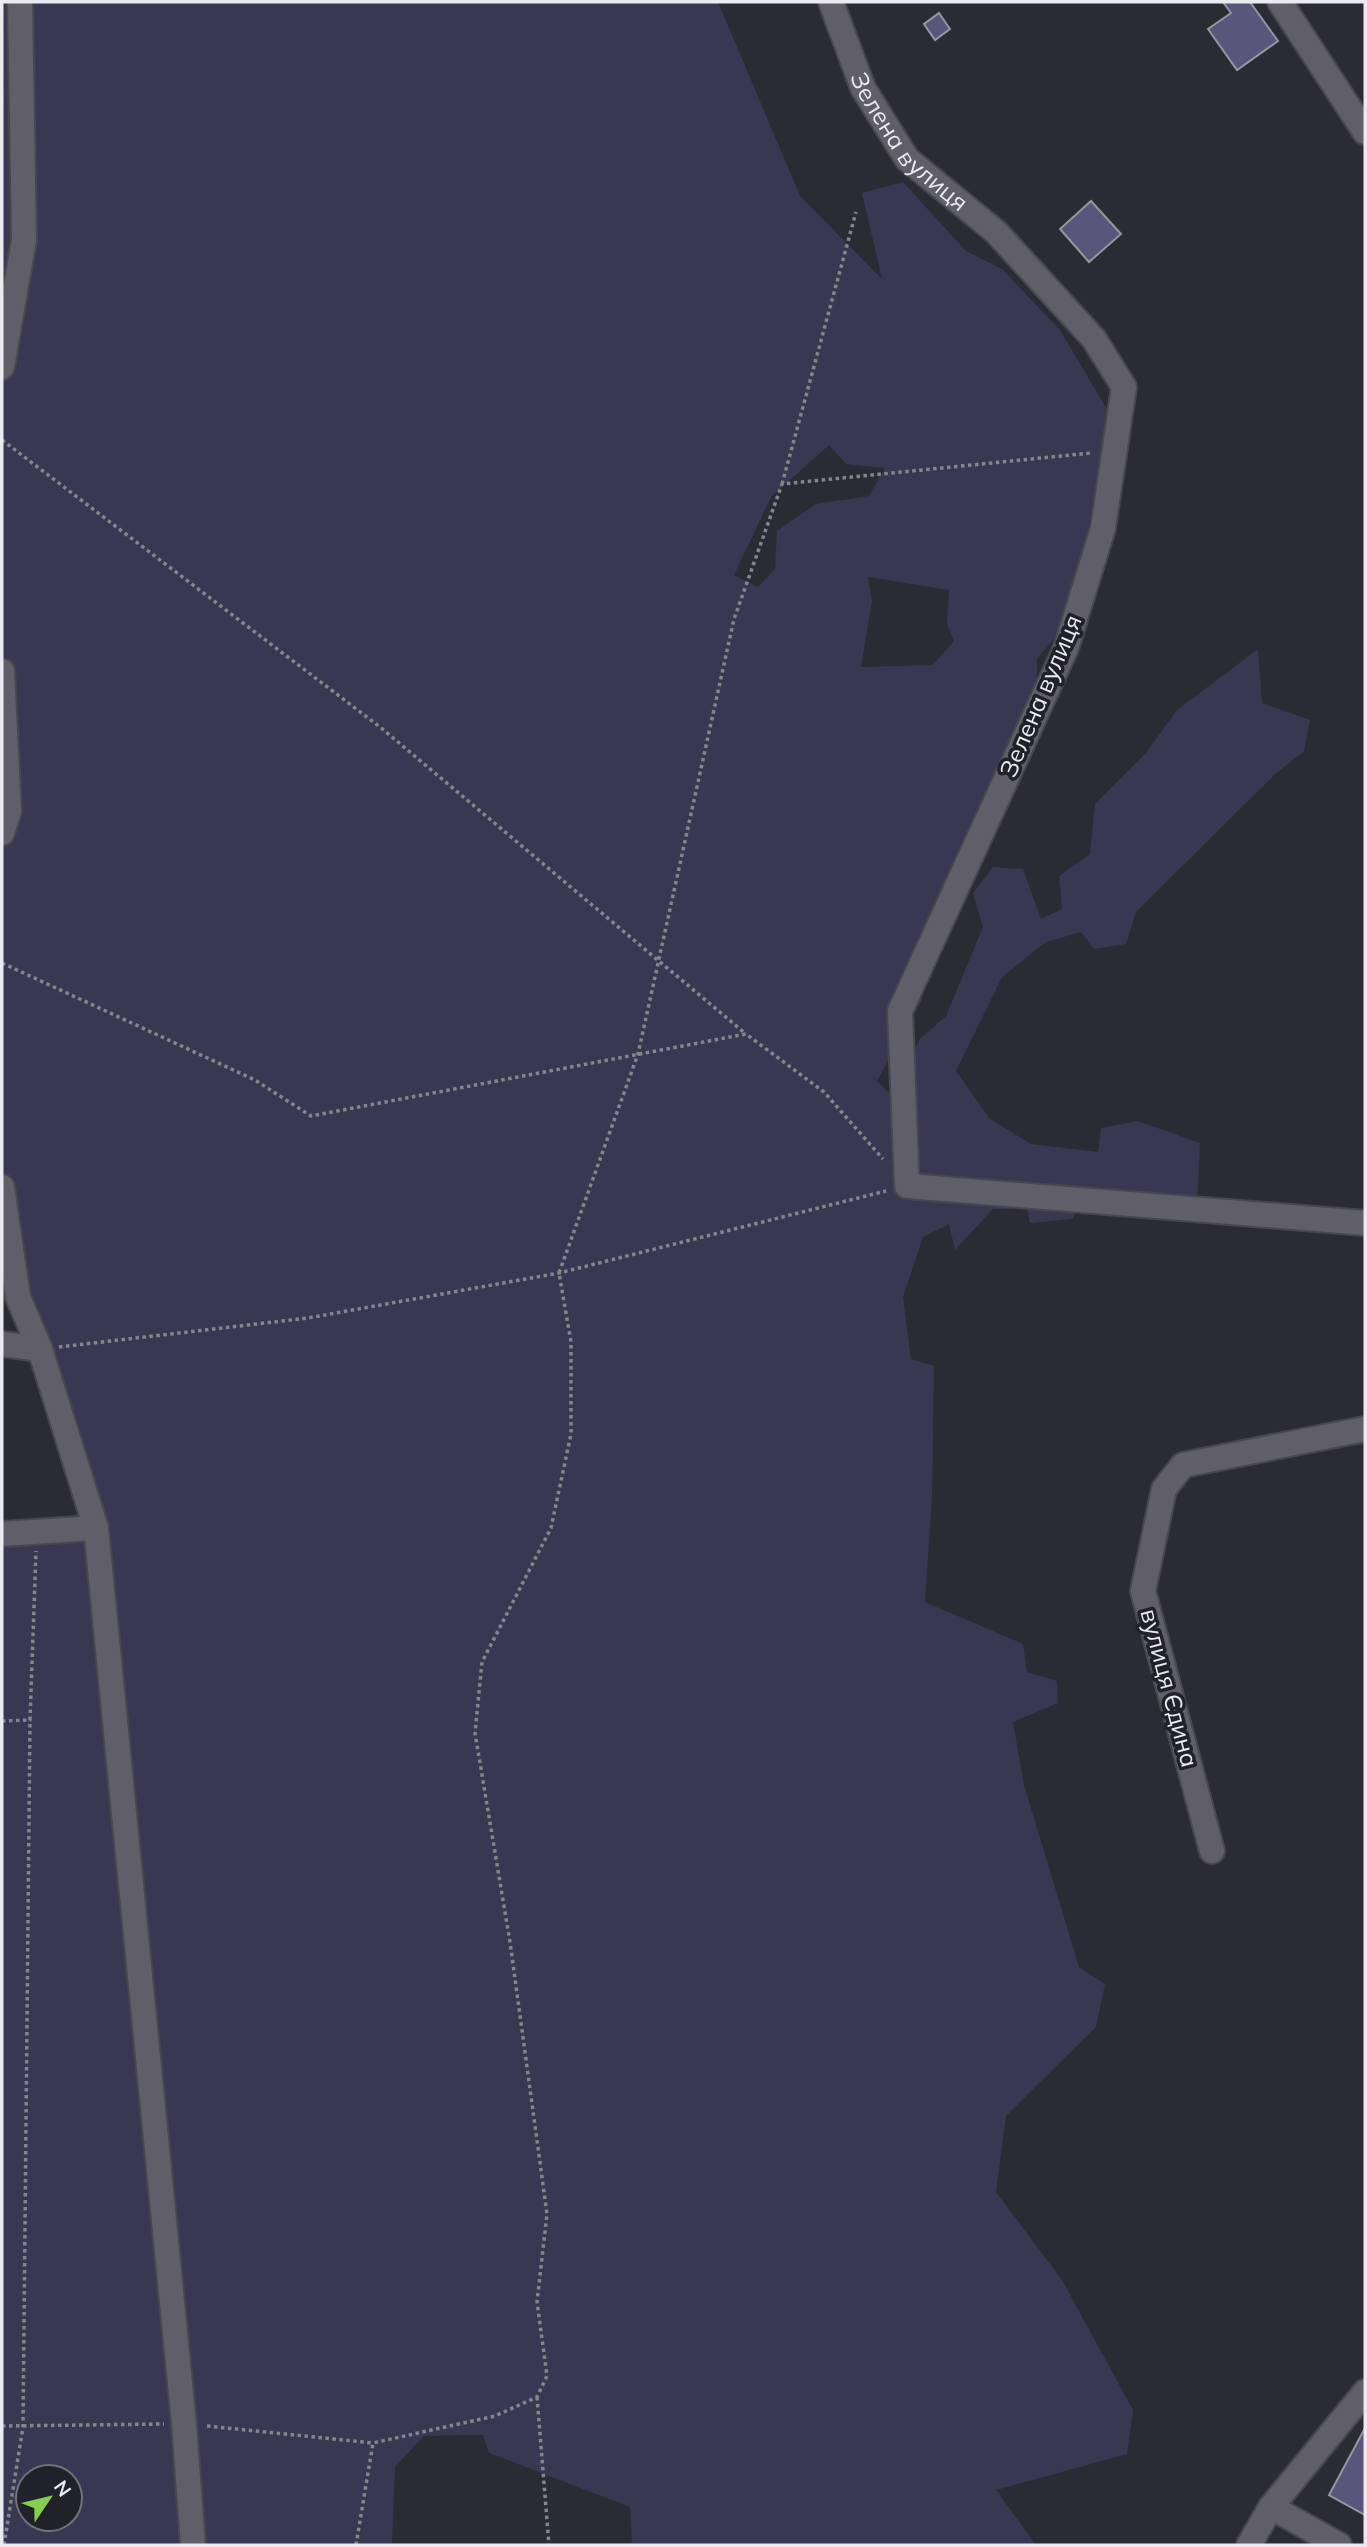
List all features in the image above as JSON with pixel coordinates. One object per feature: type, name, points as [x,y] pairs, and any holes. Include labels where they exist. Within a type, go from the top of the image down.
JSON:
[{"type":"street","points":[[2,367],[24,240],[20,2]]},
{"type":"street","name":"Зелена вулиця","points":[[831,2],[863,89],[907,159],[996,232],[1094,340],[1124,387],[1103,528],[1066,648],[900,1011],[907,1186]]},
{"type":"street","points":[[1280,2],[1365,132]]},
{"type":"street","points":[[2,671],[9,811],[2,833]]},
{"type":"street","points":[[907,1186],[1365,1223]]},
{"type":"street","points":[[2,1187],[18,1297],[40,1349],[96,1528],[184,2424],[193,2545]]},
{"type":"street","points":[[2,1344],[40,1349]]},
{"type":"street","name":"вулиця Єдина","points":[[1212,1851],[1143,1591],[1164,1489],[1183,1465],[1365,1429]]},
{"type":"street","points":[[2,1534],[96,1528]]},
{"type":"street","points":[[1249,2545],[1271,2507],[1365,2392]]},
{"type":"street","points":[[1271,2507],[1339,2545]]},
{"type":"path","points":[[549,2545],[537,2397],[547,2376],[537,2302],[547,2214],[510,1942],[475,1733],[482,1662],[551,1528],[571,1434],[571,1342],[559,1273],[638,1054],[734,619],[782,484],[856,212]]},
{"type":"path","points":[[2,440],[380,727],[746,1034],[824,1092],[907,1186],[559,1273],[308,1318],[40,1349]]},
{"type":"path","points":[[782,484],[1114,451]]},
{"type":"path","points":[[2,963],[255,1080],[311,1115],[746,1034]]},
{"type":"path","points":[[4,2545],[23,2427],[30,1720],[37,1533]]},
{"type":"path","points":[[2,1721],[30,1720]]},
{"type":"path","points":[[2,2426],[184,2424],[373,2443],[495,2416],[537,2397]]},
{"type":"path","points":[[356,2545],[373,2443]]},
{"type":"shaded area","points":[[2,2],[718,2],[800,196],[882,279],[862,193],[903,182],[966,251],[1002,269],[1060,330],[1108,411],[1074,615],[1037,659],[1036,717],[916,988],[922,1000],[877,1081],[892,1096],[920,1039],[946,1016],[983,927],[973,893],[993,867],[1023,869],[1041,919],[1062,909],[1059,876],[1090,854],[1095,804],[1146,753],[1177,710],[1258,649],[1262,703],[1310,720],[1304,751],[1274,775],[1136,912],[1126,944],[1094,949],[1081,932],[1046,942],[1002,977],[956,1071],[989,1118],[1031,1144],[1098,1152],[1101,1128],[1138,1121],[1200,1143],[1197,1204],[1082,1193],[1073,1219],[1030,1223],[1027,1209],[993,1209],[955,1250],[949,1224],[923,1237],[903,1297],[911,1359],[934,1366],[932,1497],[925,1602],[1023,1644],[1027,1672],[1057,1681],[1058,1703],[1013,1722],[1024,1785],[1079,1967],[1105,1984],[1096,2027],[1006,2116],[996,2192],[1062,2280],[1133,2410],[1127,2454],[996,2490],[1036,2545],[632,2545],[630,2507],[489,2453],[483,2435],[424,2436],[395,2467],[392,2545],[2,2545],[2,1534],[95,1528],[40,1349],[2,1187]],"holes":[[[829,445],[846,464],[885,468],[869,496],[816,504],[777,531],[775,569],[758,587],[734,575],[771,497]],[[868,577],[949,590],[947,625],[954,641],[933,665],[861,667],[872,601]]]},
{"type":"building","points":[[1223,2],[1250,2],[1278,41],[1237,70],[1208,29],[1231,13]]},
{"type":"building","points":[[939,13],[950,29],[935,40],[924,24]]},
{"type":"building","points":[[1091,201],[1121,234],[1089,262],[1060,229]]},
{"type":"building","points":[[1365,2428],[1365,2515],[1329,2495]]}]
